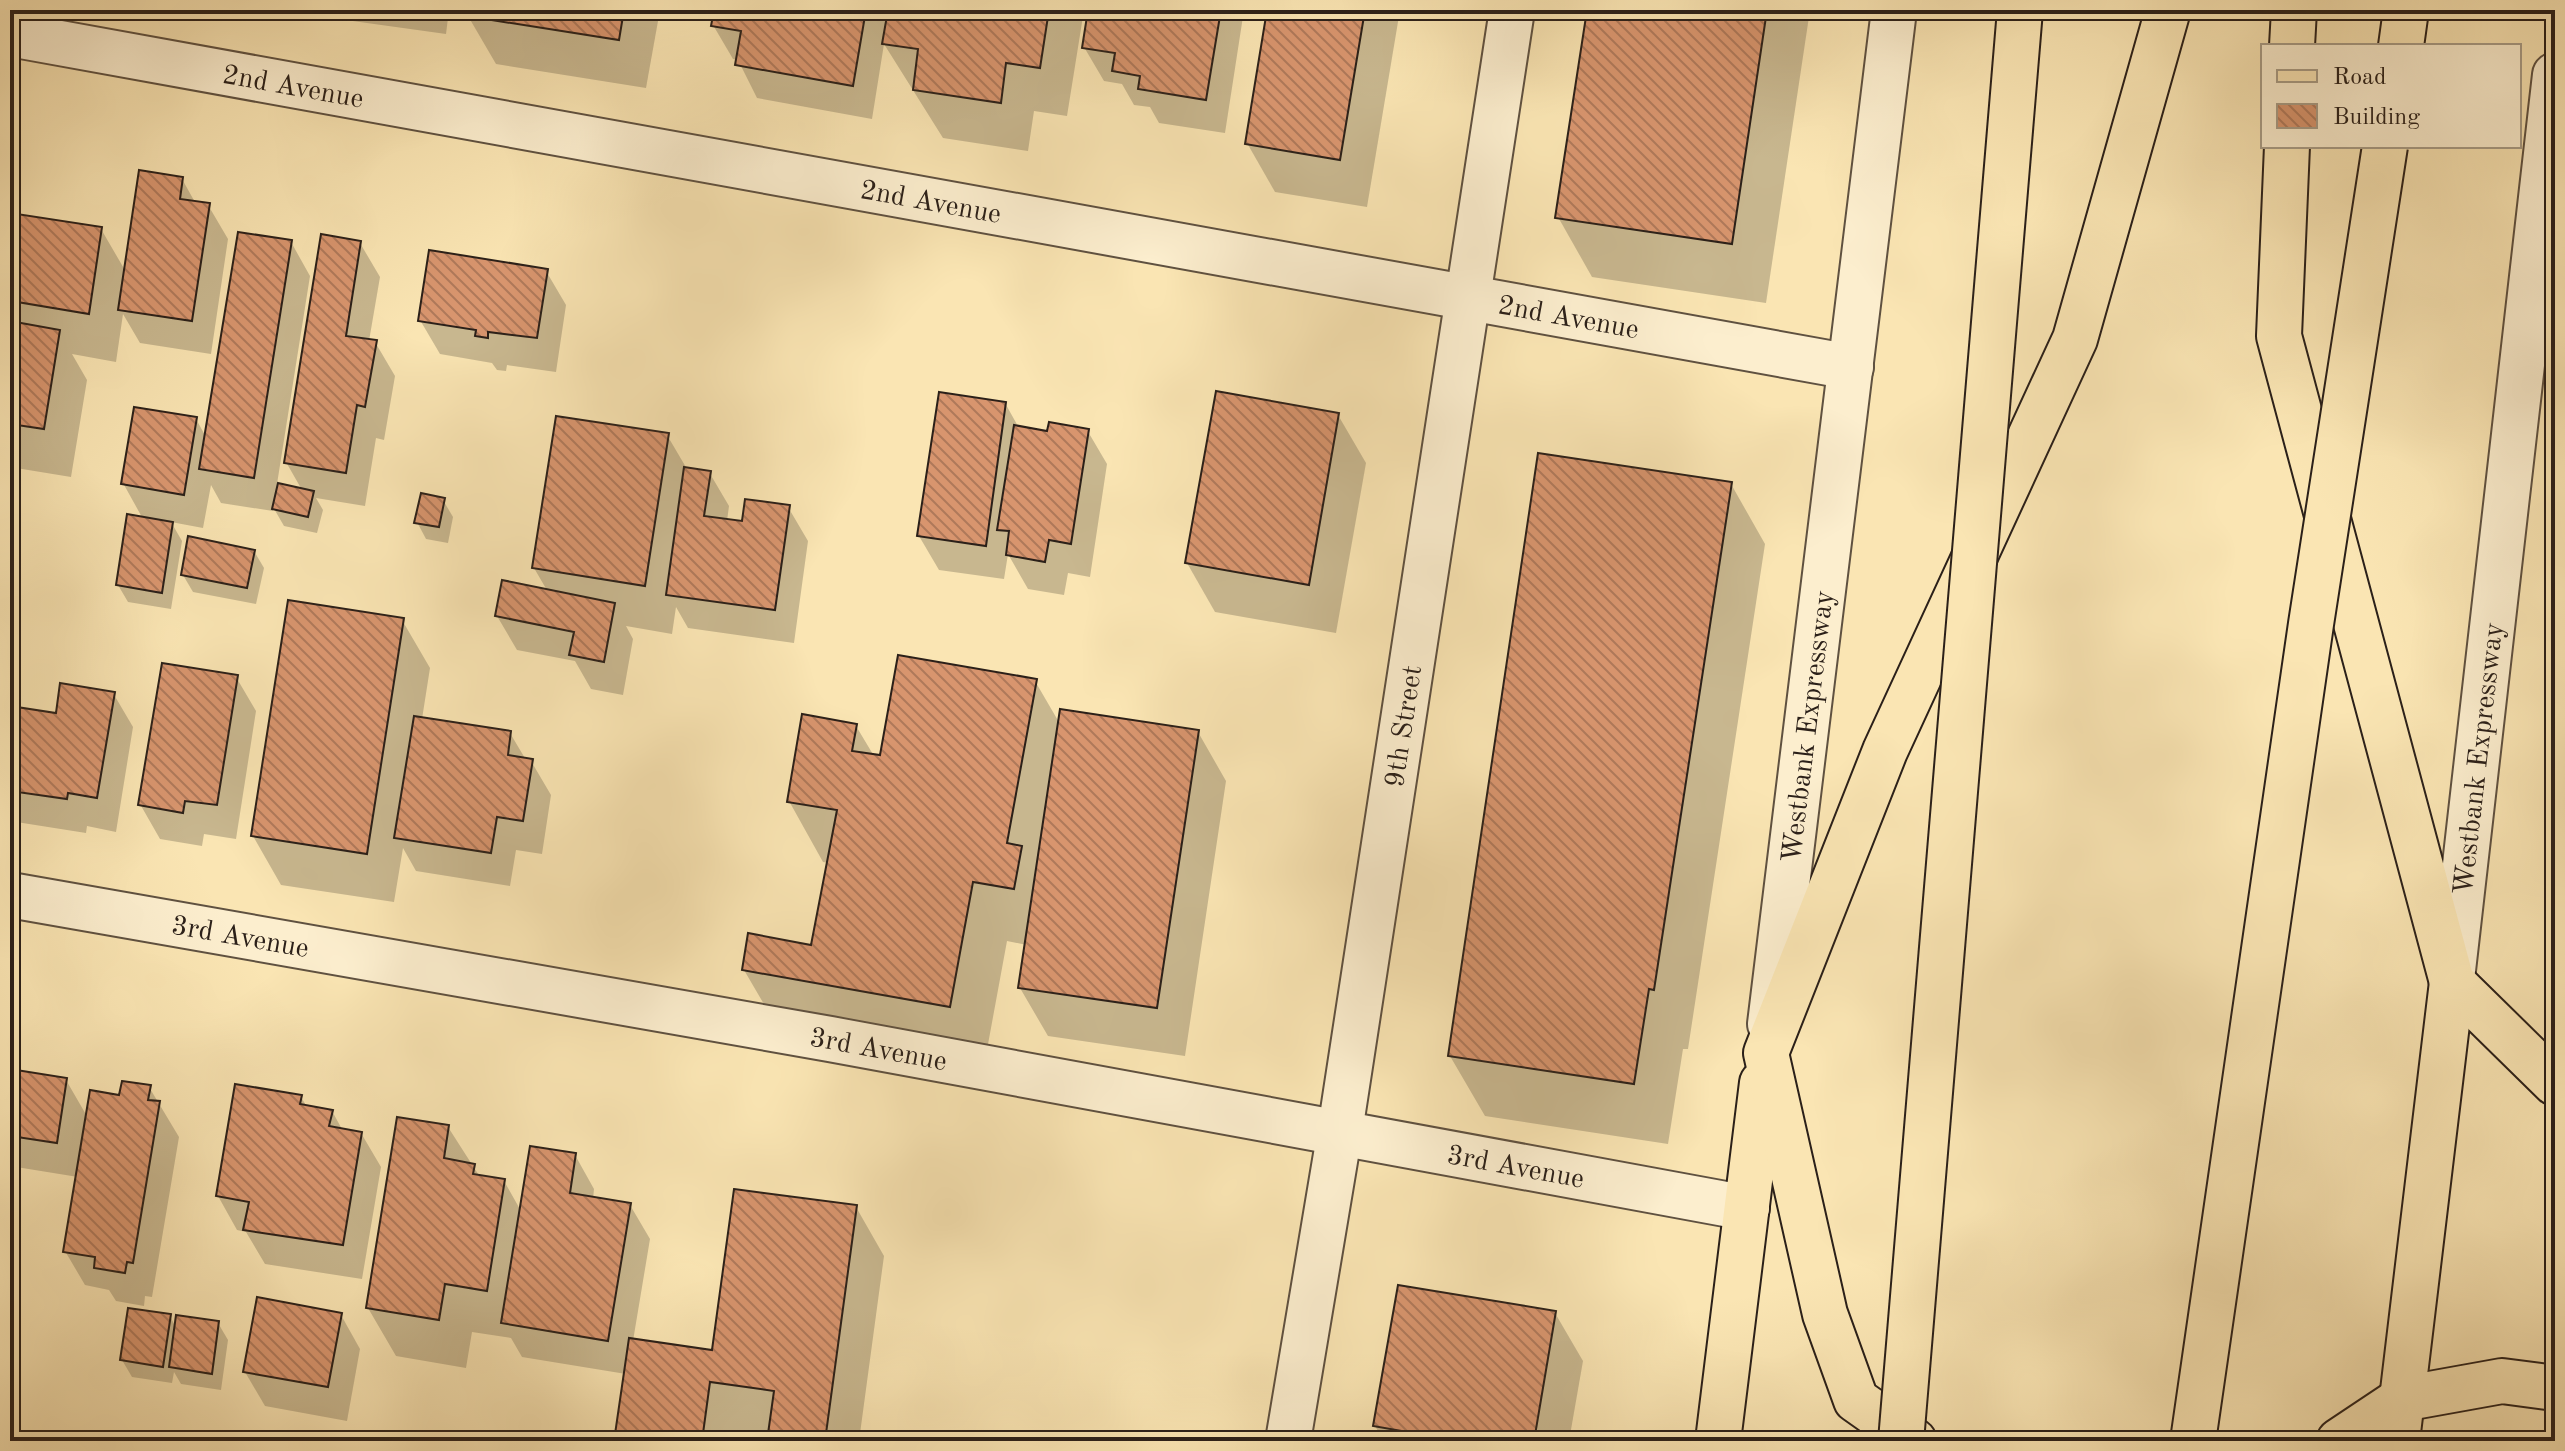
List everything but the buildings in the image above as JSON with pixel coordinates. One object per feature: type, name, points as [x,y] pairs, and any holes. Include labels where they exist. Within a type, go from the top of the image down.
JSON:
[{"type":"main road","points":[[1901,1441],[2020,10]]},
{"type":"main road","points":[[1914,1441],[1856,1400],[1825,1314],[1766,1053],[1885,751],[2075,339],[2168,10]]},
{"type":"main road","points":[[2292,44],[2294,10]]},
{"type":"main road","points":[[2401,44],[2406,10]]},
{"type":"main road","points":[[2287,148],[2279,336],[2452,982],[2555,1083]]},
{"type":"main road","points":[[2193,1441],[2311,624],[2385,148]]},
{"type":"main road","name":"Westbank Expressway","points":[[2399,1420],[2452,982]]},
{"type":"main road","name":"Westbank Expressway","points":[[1718,1441],[1766,1053]]},
{"type":"main road","points":[[2339,1441],[2502,1381],[2555,1388]]},
{"type":"street","name":"9th Street","points":[[1288,1441],[1340,1131],[1512,10]]},
{"type":"street","name":"Westbank Expressway","points":[[1766,1053],[1894,10]]},
{"type":"street","name":"2nd Avenue","points":[[10,34],[1467,300],[1851,367]]},
{"type":"street","name":"Westbank Expressway","points":[[2452,982],[2555,75]]},
{"type":"street","name":"3rd Avenue","points":[[10,895],[1340,1131],[1747,1208]]}]
